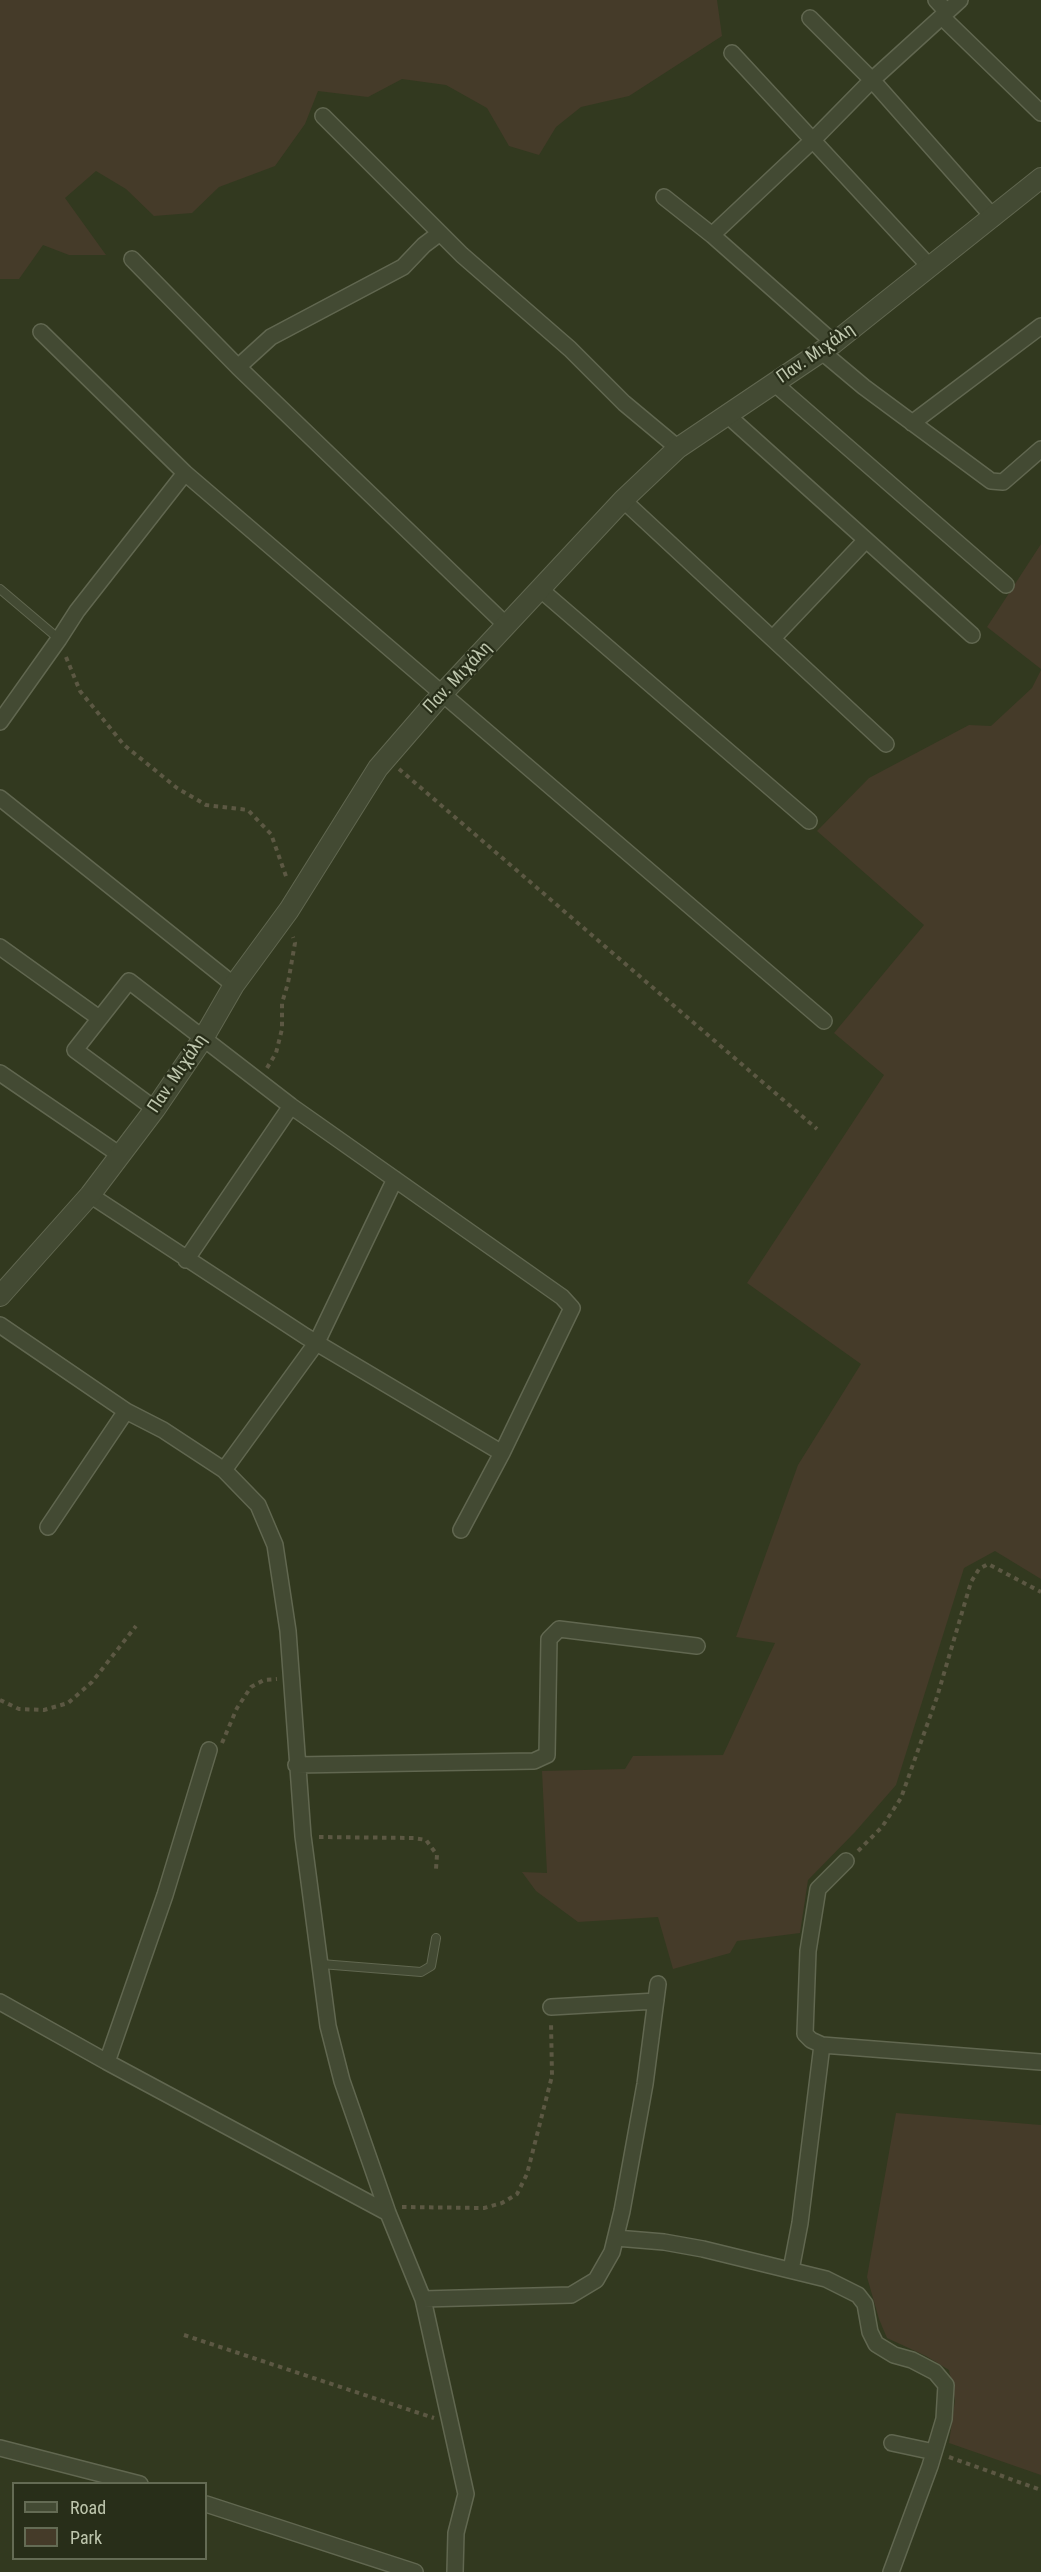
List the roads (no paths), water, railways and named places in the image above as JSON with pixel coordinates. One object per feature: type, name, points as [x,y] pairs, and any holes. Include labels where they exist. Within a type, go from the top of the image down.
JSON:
[{"type":"street","points":[[936,0],[945,14],[1041,113]]},
{"type":"street","points":[[712,235],[813,140],[872,80],[960,0]]},
{"type":"street","points":[[810,18],[872,80],[994,218]]},
{"type":"street","points":[[732,53],[930,267]]},
{"type":"street","points":[[323,116],[441,233],[570,349],[624,403],[678,448]]},
{"type":"street","name":"Παν. Μιχάλη","points":[[0,1296],[90,1195],[155,1109],[204,1037],[234,985],[288,910],[386,757],[442,694],[623,500],[678,448],[828,347],[994,218],[1041,178]]},
{"type":"street","points":[[664,197],[712,235],[828,347],[864,387],[991,481],[1003,482],[1041,449]]},
{"type":"street","points":[[238,367],[271,337],[403,267],[424,245],[441,233]]},
{"type":"street","points":[[132,259],[238,367],[507,626]]},
{"type":"street","points":[[912,423],[1041,326]]},
{"type":"street","points":[[41,332],[185,473],[824,1021]]},
{"type":"street","points":[[774,383],[1006,585]]},
{"type":"street","points":[[726,414],[972,635]]},
{"type":"street","points":[[0,722],[76,611],[185,473]]},
{"type":"street","points":[[623,500],[886,744]]},
{"type":"street","points":[[773,638],[865,541]]},
{"type":"street","points":[[541,590],[808,821]]},
{"type":"street","points":[[0,798],[234,985]]},
{"type":"street","points":[[0,947],[99,1018]]},
{"type":"street","points":[[155,1109],[75,1050],[129,981],[291,1106],[562,1297],[572,1308],[502,1454],[461,1530]]},
{"type":"street","points":[[0,1073],[120,1155]]},
{"type":"street","points":[[186,1260],[291,1106]]},
{"type":"street","points":[[224,1470],[317,1342],[395,1179]]},
{"type":"street","points":[[90,1195],[186,1260],[502,1454]]},
{"type":"street","points":[[0,1326],[126,1411],[181,1441],[224,1470],[258,1505],[275,1545],[288,1631],[296,1765],[303,1836],[328,2026],[342,2081],[387,2210],[423,2299],[466,2494],[456,2533],[455,2572]]},
{"type":"street","points":[[48,1527],[126,1411]]},
{"type":"street","points":[[296,1765],[534,1761],[547,1755],[549,1639],[559,1629],[698,1646]]},
{"type":"street","points":[[107,2062],[165,1895],[209,1750]]},
{"type":"street","points":[[846,1862],[818,1889],[808,1951],[805,2034],[822,2045],[1041,2062]]},
{"type":"street","points":[[423,2299],[571,2295],[596,2280],[612,2252],[616,2238],[645,2084],[658,1984]]},
{"type":"street","points":[[551,2007],[656,2001]]},
{"type":"street","points":[[0,2002],[107,2062],[387,2210]]},
{"type":"street","points":[[791,2270],[800,2223],[822,2045]]},
{"type":"street","points":[[616,2238],[664,2242],[703,2249],[826,2279],[858,2295],[865,2304],[870,2332],[876,2344],[894,2355],[912,2360],[935,2372],[946,2385],[944,2419],[891,2572]]},
{"type":"street","points":[[892,2443],[934,2452]]},
{"type":"street","points":[[0,2448],[132,2482]]},
{"type":"street","points":[[207,2504],[415,2572]]},
{"type":"lane","points":[[0,589],[59,639]]},
{"type":"lane","points":[[321,1964],[421,1972],[430,1966],[436,1938]]}]
